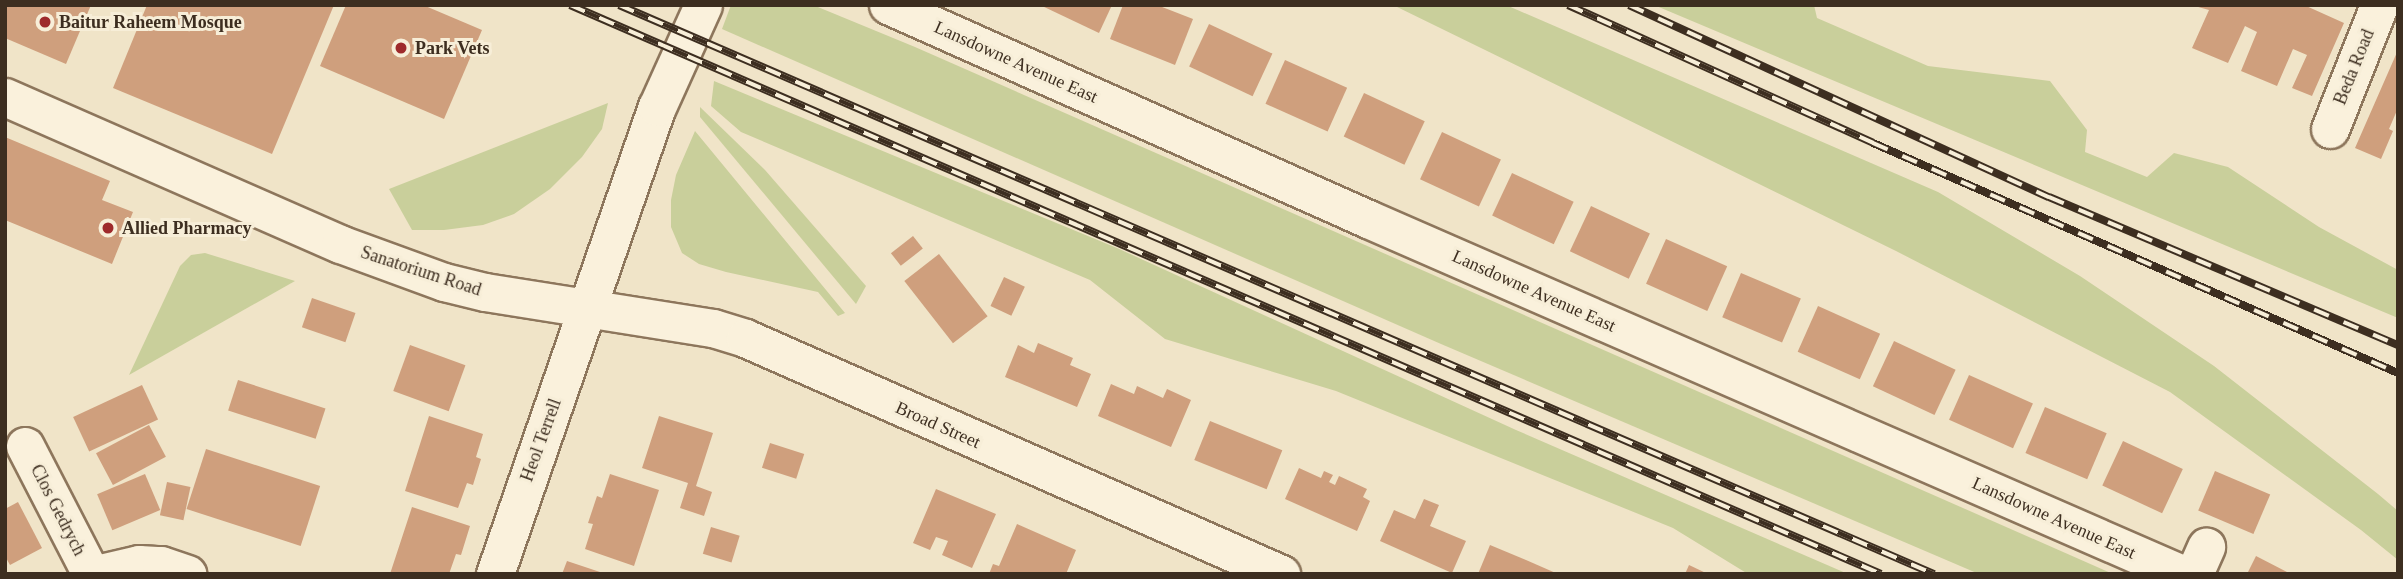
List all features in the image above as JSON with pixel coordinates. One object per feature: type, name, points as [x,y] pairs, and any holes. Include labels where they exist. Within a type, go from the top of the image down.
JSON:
[{"type":"street","points":[[586,306],[657,107],[703,5]]},
{"type":"street","name":"Lansdowne Avenue East","points":[[888,5],[1368,219],[2182,574]]},
{"type":"street","name":"Beda Road","points":[[2330,129],[2379,5]]},
{"type":"street","name":"Sanatorium Road","points":[[5,97],[340,244],[387,262],[444,282],[485,292],[586,306]]},
{"type":"street","name":"Heol Terrell","points":[[495,574],[586,306]]},
{"type":"street","name":"Broad Street","points":[[586,306],[713,328],[745,338],[1281,574]]},
{"type":"street","name":"Clos Gedrych","points":[[25,446],[93,574]]},
{"type":"street","points":[[93,574],[139,564],[161,565],[187,574]]},
{"type":"green space","points":[[731,5],[813,5],[915,47],[2113,574],[1979,574],[1441,344],[722,29]]},
{"type":"green space","points":[[1393,5],[1506,5],[1938,192],[2080,276],[2214,366],[2378,494],[2398,511],[2398,560],[2361,530],[2170,392],[1896,251]]},
{"type":"green space","points":[[1654,5],[1814,5],[1817,18],[1928,66],[2050,81],[2087,130],[2085,152],[2147,177],[2174,153],[2228,167],[2319,227],[2398,270],[2398,318]]},
{"type":"green space","points":[[714,81],[1117,248],[1516,430],[1848,574],[1748,574],[1673,528],[1336,391],[1165,339],[1090,280],[741,132],[711,106]]},
{"type":"green space","points":[[608,103],[602,129],[582,157],[550,189],[514,214],[483,225],[444,230],[412,230],[389,189]]},
{"type":"green space","points":[[700,107],[765,170],[866,286],[856,304],[700,117]]},
{"type":"green space","points":[[695,131],[845,313],[838,316],[818,292],[726,272],[699,264],[682,253],[671,227],[671,200],[676,175]]},
{"type":"green space","points":[[205,253],[295,281],[129,375],[180,266],[191,255]]},
{"type":"building","name":"Baitur Raheem Mosque","points":[[5,5],[91,5],[66,64],[5,38]]},
{"type":"building","points":[[147,5],[334,5],[272,154],[113,88]]},
{"type":"building","name":"Park Vets","points":[[346,5],[423,5],[482,30],[444,119],[320,66]]},
{"type":"building","points":[[1040,5],[1112,5],[1099,33]]},
{"type":"building","points":[[1123,5],[1157,5],[1193,19],[1175,65],[1110,39]]},
{"type":"building","points":[[2191,5],[2304,5],[2344,23],[2312,96],[2292,88],[2307,55],[2293,49],[2277,86],[2241,71],[2257,32],[2245,26],[2228,63],[2192,48],[2209,10]]},
{"type":"building","points":[[1209,24],[1272,54],[1253,96],[1189,67]]},
{"type":"building","points":[[2398,50],[2398,108],[2389,129],[2393,131],[2381,159],[2355,148]]},
{"type":"building","points":[[1285,60],[1347,88],[1328,132],[1265,104]]},
{"type":"building","points":[[1364,93],[1425,121],[1404,165],[1344,137]]},
{"type":"building","points":[[1442,132],[1501,159],[1479,207],[1420,179]]},
{"type":"building","points":[[5,137],[110,181],[102,200],[133,212],[112,264],[5,220]]},
{"type":"building","points":[[1512,173],[1574,202],[1554,244],[1492,216]]},
{"type":"building","points":[[1591,206],[1650,233],[1629,279],[1570,251]]},
{"type":"building","points":[[913,236],[923,249],[901,266],[891,253]]},
{"type":"building","points":[[1666,239],[1727,266],[1707,311],[1646,284]]},
{"type":"building","points":[[939,254],[988,316],[953,343],[904,281]]},
{"type":"building","points":[[1741,273],[1801,298],[1782,343],[1722,317]]},
{"type":"building","points":[[1004,277],[1025,287],[1011,316],[990,306]]},
{"type":"building","points":[[312,298],[355,313],[345,342],[302,327]]},
{"type":"building","points":[[1818,306],[1880,334],[1860,379],[1798,352]]},
{"type":"building","points":[[1894,341],[1956,370],[1934,415],[1873,386]]},
{"type":"building","points":[[1038,343],[1073,358],[1070,365],[1091,374],[1077,407],[1005,377],[1018,345],[1034,353]]},
{"type":"building","points":[[410,345],[465,365],[449,411],[393,391]]},
{"type":"building","points":[[1969,375],[2033,403],[2013,448],[1949,420]]},
{"type":"building","points":[[238,380],[325,408],[316,439],[228,410]]},
{"type":"building","points":[[1111,384],[1134,394],[1137,386],[1163,398],[1167,389],[1191,400],[1171,447],[1098,416]]},
{"type":"building","points":[[142,385],[158,419],[89,452],[73,417]]},
{"type":"building","points":[[2045,407],[2107,433],[2087,479],[2025,453]]},
{"type":"building","points":[[429,416],[483,434],[476,457],[481,459],[473,485],[467,483],[458,508],[405,491]]},
{"type":"building","points":[[659,416],[713,433],[696,486],[712,492],[704,516],[680,508],[688,483],[642,468]]},
{"type":"building","points":[[1210,421],[1282,450],[1267,489],[1194,460]]},
{"type":"building","points":[[149,425],[166,457],[113,485],[96,453]]},
{"type":"building","points":[[2123,441],[2183,469],[2162,513],[2102,485]]},
{"type":"building","points":[[770,443],[804,454],[796,479],[762,468]]},
{"type":"building","points":[[206,449],[320,486],[301,546],[187,509]]},
{"type":"building","points":[[1299,468],[1321,478],[1324,471],[1333,475],[1329,482],[1335,485],[1339,476],[1367,489],[1363,497],[1370,501],[1357,531],[1285,499]]},
{"type":"building","points":[[2215,471],[2270,494],[2253,534],[2198,511]]},
{"type":"building","points":[[145,474],[160,510],[112,530],[97,494]]},
{"type":"building","points":[[610,474],[659,490],[634,566],[585,549],[593,524],[588,523],[597,496],[602,498]]},
{"type":"building","points":[[167,482],[190,487],[183,520],[160,515]]},
{"type":"building","points":[[936,489],[996,514],[972,568],[942,555],[948,541],[936,537],[930,550],[913,543]]},
{"type":"building","points":[[1424,499],[1439,505],[1430,526],[1466,541],[1452,573],[1380,541],[1394,510],[1415,519]]},
{"type":"building","points":[[18,502],[42,548],[10,565],[5,556],[5,509]]},
{"type":"building","points":[[412,507],[470,526],[461,555],[456,554],[449,574],[390,574]]},
{"type":"building","points":[[1017,524],[1076,550],[1066,574],[989,574],[993,564],[999,566]]},
{"type":"building","points":[[711,527],[740,536],[732,563],[703,554]]},
{"type":"building","points":[[1490,545],[1526,560],[1558,574],[1478,574]]},
{"type":"building","points":[[2256,556],[2291,574],[2247,574]]},
{"type":"building","points":[[567,561],[603,573],[603,574],[562,574]]},
{"type":"building","points":[[1689,565],[1708,574],[1685,574]]},
{"type":"railway","points":[[570,5],[1881,574]]},
{"type":"railway","points":[[619,5],[1934,574]]},
{"type":"railway","points":[[1568,5],[1873,143],[2398,373]]},
{"type":"railway","points":[[1629,5],[2049,197],[2398,345]]},
{"type":"place","name":"Baitur Raheem Mosque","points":[[45,22]]},
{"type":"place","name":"Park Vets","points":[[401,48]]},
{"type":"place","name":"Allied Pharmacy","points":[[108,228]]}]
